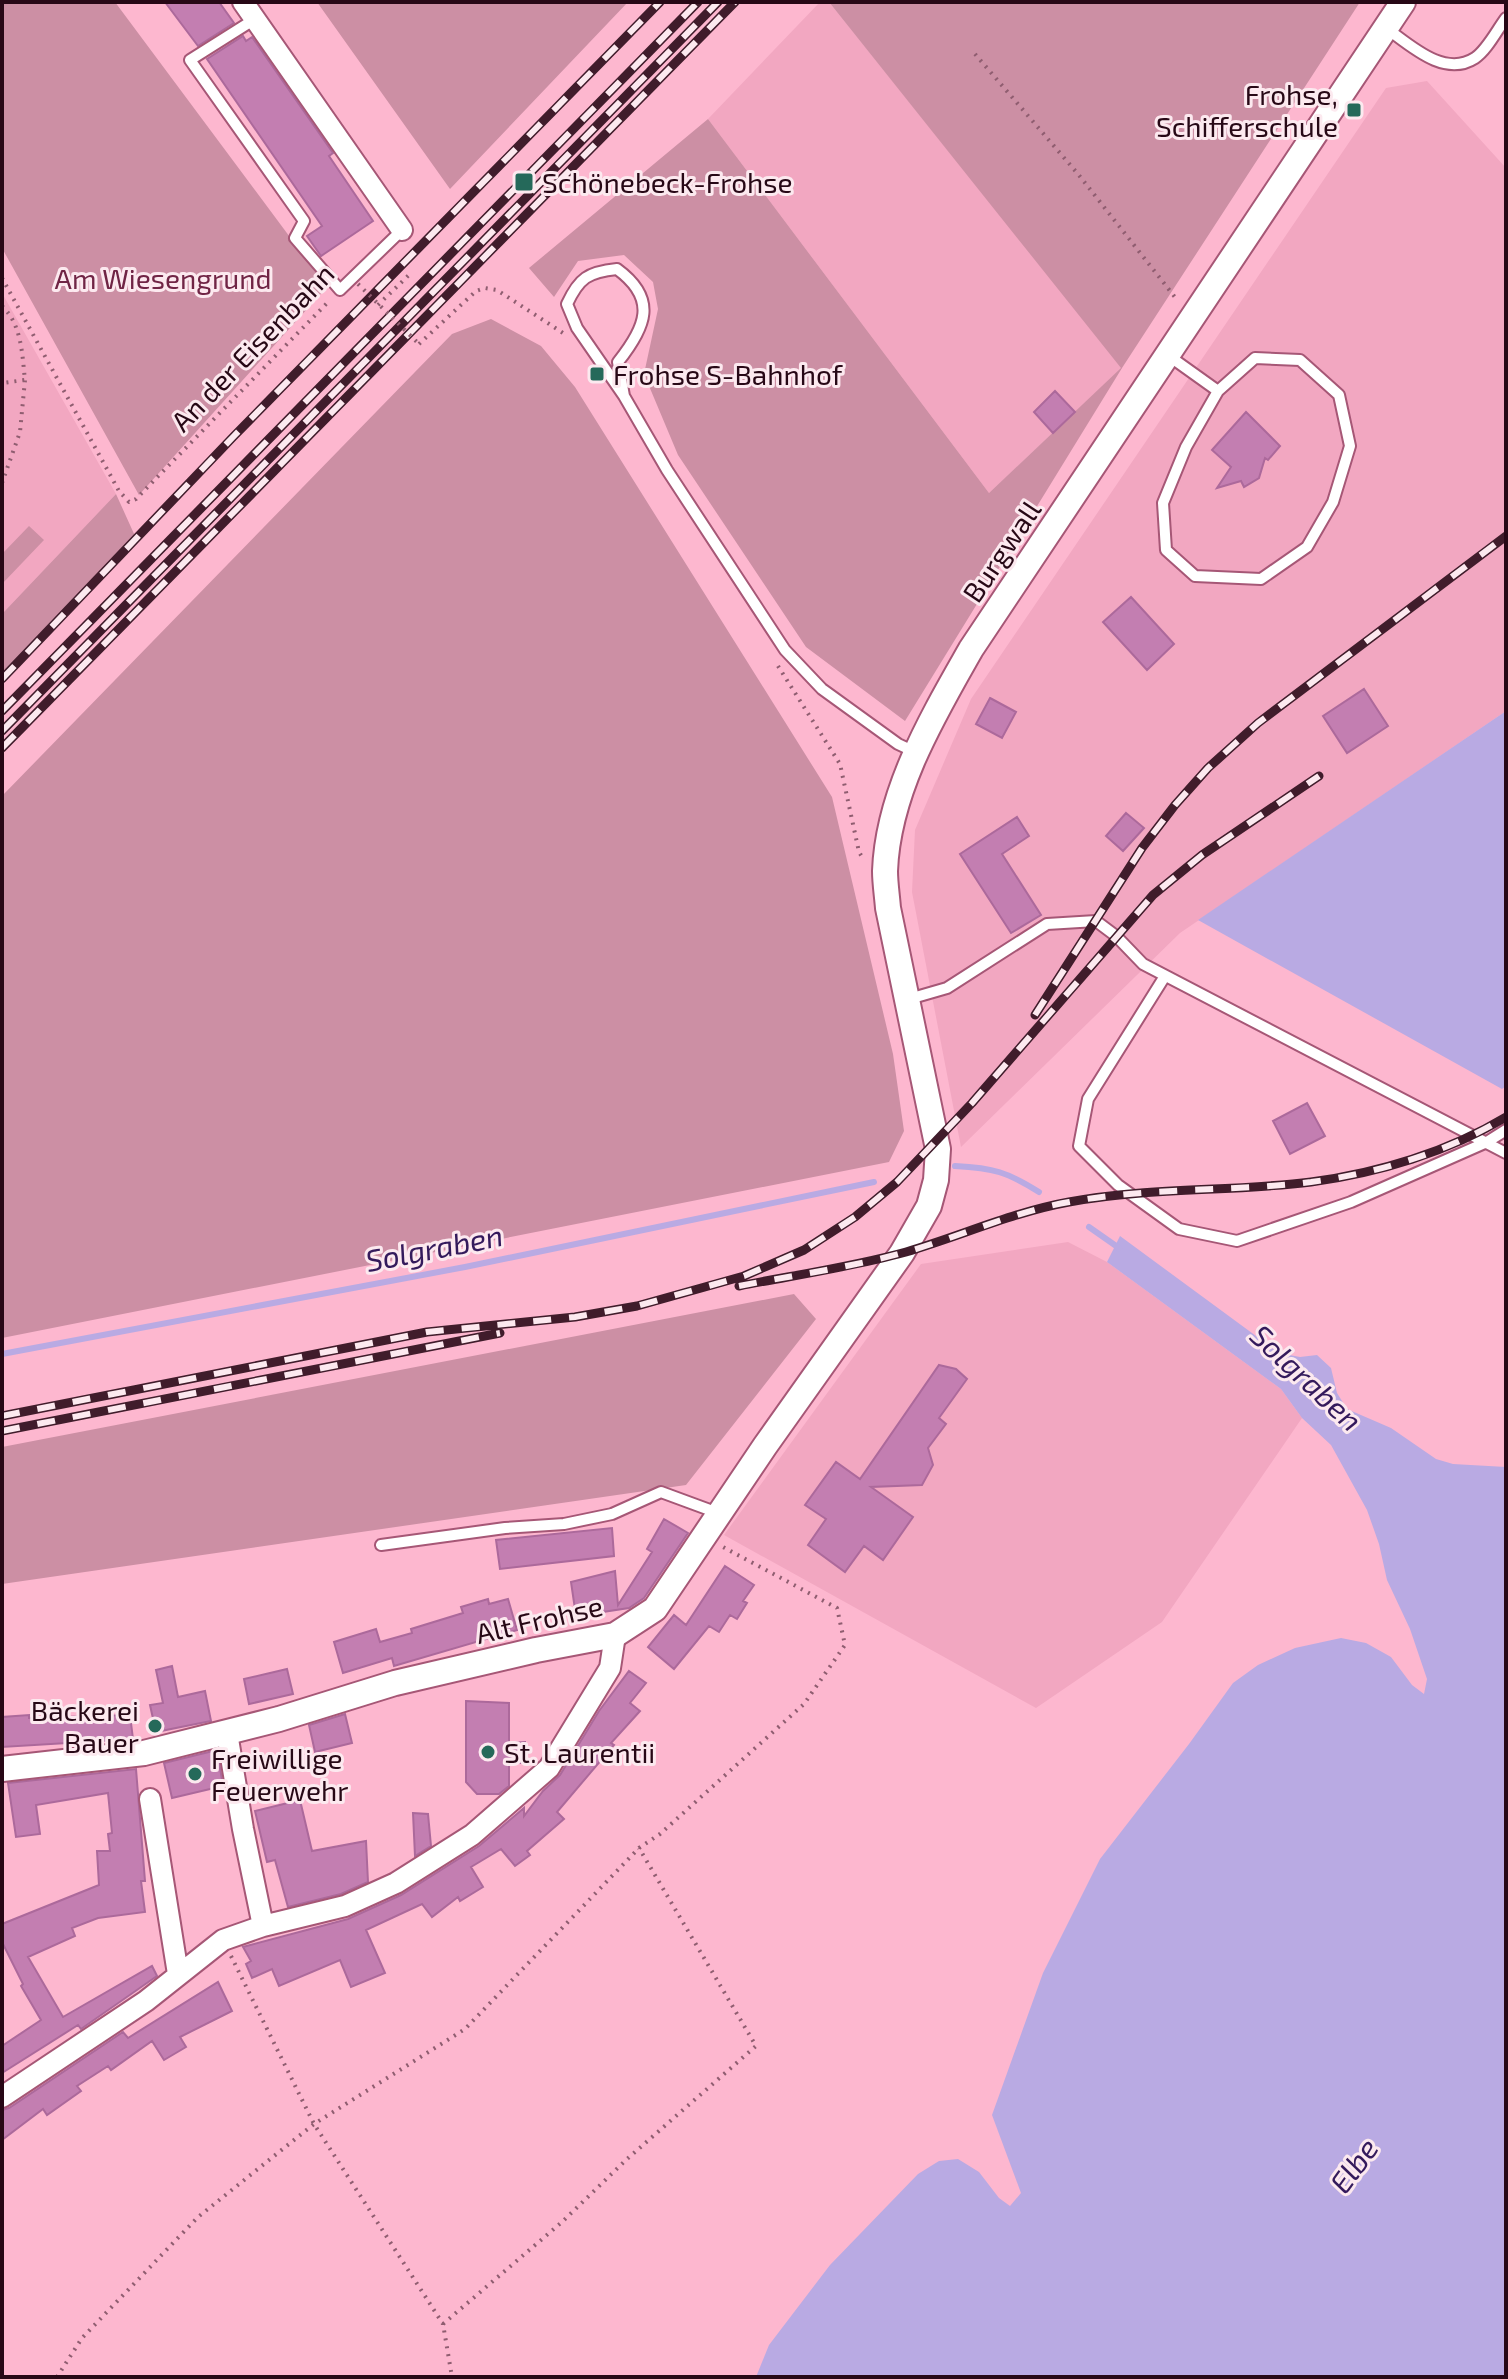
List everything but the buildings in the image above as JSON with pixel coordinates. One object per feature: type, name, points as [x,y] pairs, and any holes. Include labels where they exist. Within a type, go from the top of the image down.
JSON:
[{"type":"street","name":"Burgwall","points":[[929,1206],[936,1180],[938,1149],[888,908],[885,872],[889,838],[900,795],[917,753],[971,649],[1403,2]]},
{"type":"street","points":[[249,10],[402,230]]},
{"type":"street","name":"Alt Frohse","points":[[2,1769],[144,1753],[227,1733],[395,1683],[615,1635],[655,1609],[718,1513],[902,1253],[929,1206]]},
{"type":"street","points":[[2,2097],[146,2001],[223,1940],[263,1926],[345,1906],[396,1883],[472,1835],[549,1768],[610,1668],[615,1635]]},
{"type":"street","points":[[227,1733],[263,1926]]},
{"type":"street","points":[[150,1799],[178,1974]]},
{"type":"lane","points":[[249,10],[190,60],[304,221],[295,238],[340,290]]},
{"type":"lane","points":[[1386,28],[1432,59],[1453,65],[1475,57],[1506,18]]},
{"type":"lane","name":"An der Eisenbahn","points":[[340,290],[402,230]]},
{"type":"lane","points":[[624,396],[618,362],[633,344],[643,323],[643,300],[635,282],[617,269],[595,271],[575,285],[567,304],[577,328],[624,396],[691,507],[785,650],[822,689],[898,744],[917,753]]},
{"type":"lane","points":[[1169,356],[1218,391]]},
{"type":"lane","points":[[1255,358],[1300,360],[1339,395],[1350,446],[1333,502],[1307,547],[1261,579],[1195,576],[1166,550],[1163,503],[1200,419],[1218,391],[1255,358]]},
{"type":"lane","points":[[907,1000],[947,988],[1047,924],[1096,921],[1116,936],[1143,964],[1506,1153]]},
{"type":"lane","points":[[1165,976],[1088,1099],[1079,1146],[1118,1185],[1179,1229],[1237,1241],[1351,1202],[1487,1142],[1506,1130]]},
{"type":"lane","points":[[381,1545],[505,1528],[564,1524],[612,1514],[661,1492],[718,1513]]},
{"type":"path","points":[[975,54],[1078,174],[1178,301],[1196,314]]},
{"type":"path","points":[[378,305],[411,273]]},
{"type":"path","name":"An der Eisenbahn","points":[[2,278],[119,491],[129,502],[136,499],[340,290]]},
{"type":"path","points":[[358,284],[419,344],[476,291],[485,288],[497,290],[529,309],[561,330],[567,339]]},
{"type":"path","points":[[2,306],[11,314],[21,344],[25,380],[20,432],[2,483]]},
{"type":"path","points":[[2,383],[25,380]]},
{"type":"path","points":[[770,654],[840,764],[859,852],[867,866]]},
{"type":"path","points":[[57,2377],[82,2338],[198,2217],[314,2124],[465,2029],[639,1848],[660,1834],[804,1704],[845,1645],[837,1608],[703,1536]]},
{"type":"path","points":[[443,2324],[562,2222],[627,2159],[756,2046],[639,1848]]},
{"type":"path","points":[[223,1940],[314,2124],[443,2324],[452,2377]]},
{"type":"shaded area","points":[[820,2],[829,2],[1122,368],[989,493],[708,119]]},
{"type":"shaded area","points":[[1427,81],[1506,168],[1506,711],[1180,933],[961,1147],[912,892],[915,830],[971,699],[1386,88]]},
{"type":"shaded area","points":[[2,293],[116,494],[2,614]]},
{"type":"shaded area","points":[[1068,1242],[1107,1262],[1281,1389],[1302,1418],[1162,1622],[1036,1708],[724,1535],[921,1264]]},
{"type":"green space","name":"Am Wiesengrund","points":[[2,2],[115,2],[327,287],[139,495],[2,248]]},
{"type":"green space","points":[[317,2],[628,2],[450,189]]},
{"type":"green space","points":[[829,2],[1360,2],[1122,368],[905,721],[806,647],[678,455],[644,374],[658,309],[653,282],[624,255],[578,261],[554,297],[529,268],[708,119],[989,493],[1121,368]]},
{"type":"green space","points":[[491,319],[541,346],[575,387],[832,797],[893,1054],[904,1131],[889,1162],[2,1338],[2,796],[452,334]]},
{"type":"green space","points":[[116,494],[135,536],[2,674],[2,614]]},
{"type":"green space","points":[[29,526],[44,540],[2,584],[2,554]]},
{"type":"green space","points":[[794,1294],[816,1319],[686,1485],[2,1584],[2,1447]]},
{"type":"water","points":[[1506,711],[1506,1086],[1502,1089],[1198,920]]},
{"type":"water","name":"Elbe","points":[[1120,1236],[1279,1353],[1300,1357],[1317,1355],[1331,1368],[1337,1393],[1347,1409],[1391,1428],[1436,1459],[1453,1464],[1506,1467],[1506,2377],[756,2377],[769,2345],[830,2265],[918,2174],[939,2161],[958,2159],[979,2172],[999,2198],[1010,2206],[1021,2193],[992,2115],[1043,1973],[1100,1859],[1233,1683],[1258,1665],[1295,1648],[1341,1638],[1366,1643],[1391,1657],[1412,1685],[1424,1694],[1427,1679],[1410,1629],[1387,1580],[1367,1510],[1331,1445],[1302,1418],[1281,1389],[1107,1262]]},
{"type":"waterway","name":"Solgraben","points":[[955,1166],[1000,1172],[1039,1192]]},
{"type":"waterway","name":"Solgraben","points":[[2,1354],[465,1267],[874,1182]]},
{"type":"waterway","name":"Solgraben","points":[[1089,1227],[1119,1248]]},
{"type":"railway","points":[[2,679],[234,436],[660,2]]},
{"type":"railway","points":[[2,711],[698,2]]},
{"type":"railway","points":[[2,731],[718,2]]},
{"type":"railway","points":[[2,748],[735,2]]},
{"type":"railway","points":[[1035,1015],[1142,848],[1208,768],[1258,723],[1506,536]]},
{"type":"railway","points":[[2,1416],[427,1332],[575,1317],[637,1306],[744,1276],[804,1250],[855,1217],[897,1182],[972,1103],[1153,895],[1202,855],[1319,776]]},
{"type":"railway","points":[[739,1286],[886,1257],[1069,1202],[1129,1194],[1281,1185],[1362,1173],[1436,1151],[1506,1117]]},
{"type":"railway","points":[[2,1431],[500,1333]]},
{"type":"place","name":"Frohse, Schifferschule","points":[[1354,110]]},
{"type":"place","name":"Schönebeck-Frohse","points":[[524,182]]},
{"type":"place","name":"Frohse S-Bahnhof","points":[[597,374]]},
{"type":"place","name":"Bäckerei Bauer","points":[[155,1726]]},
{"type":"place","name":"St. Laurentii","points":[[488,1752]]},
{"type":"place","name":"Freiwillige Feuerwehr","points":[[195,1774]]}]
